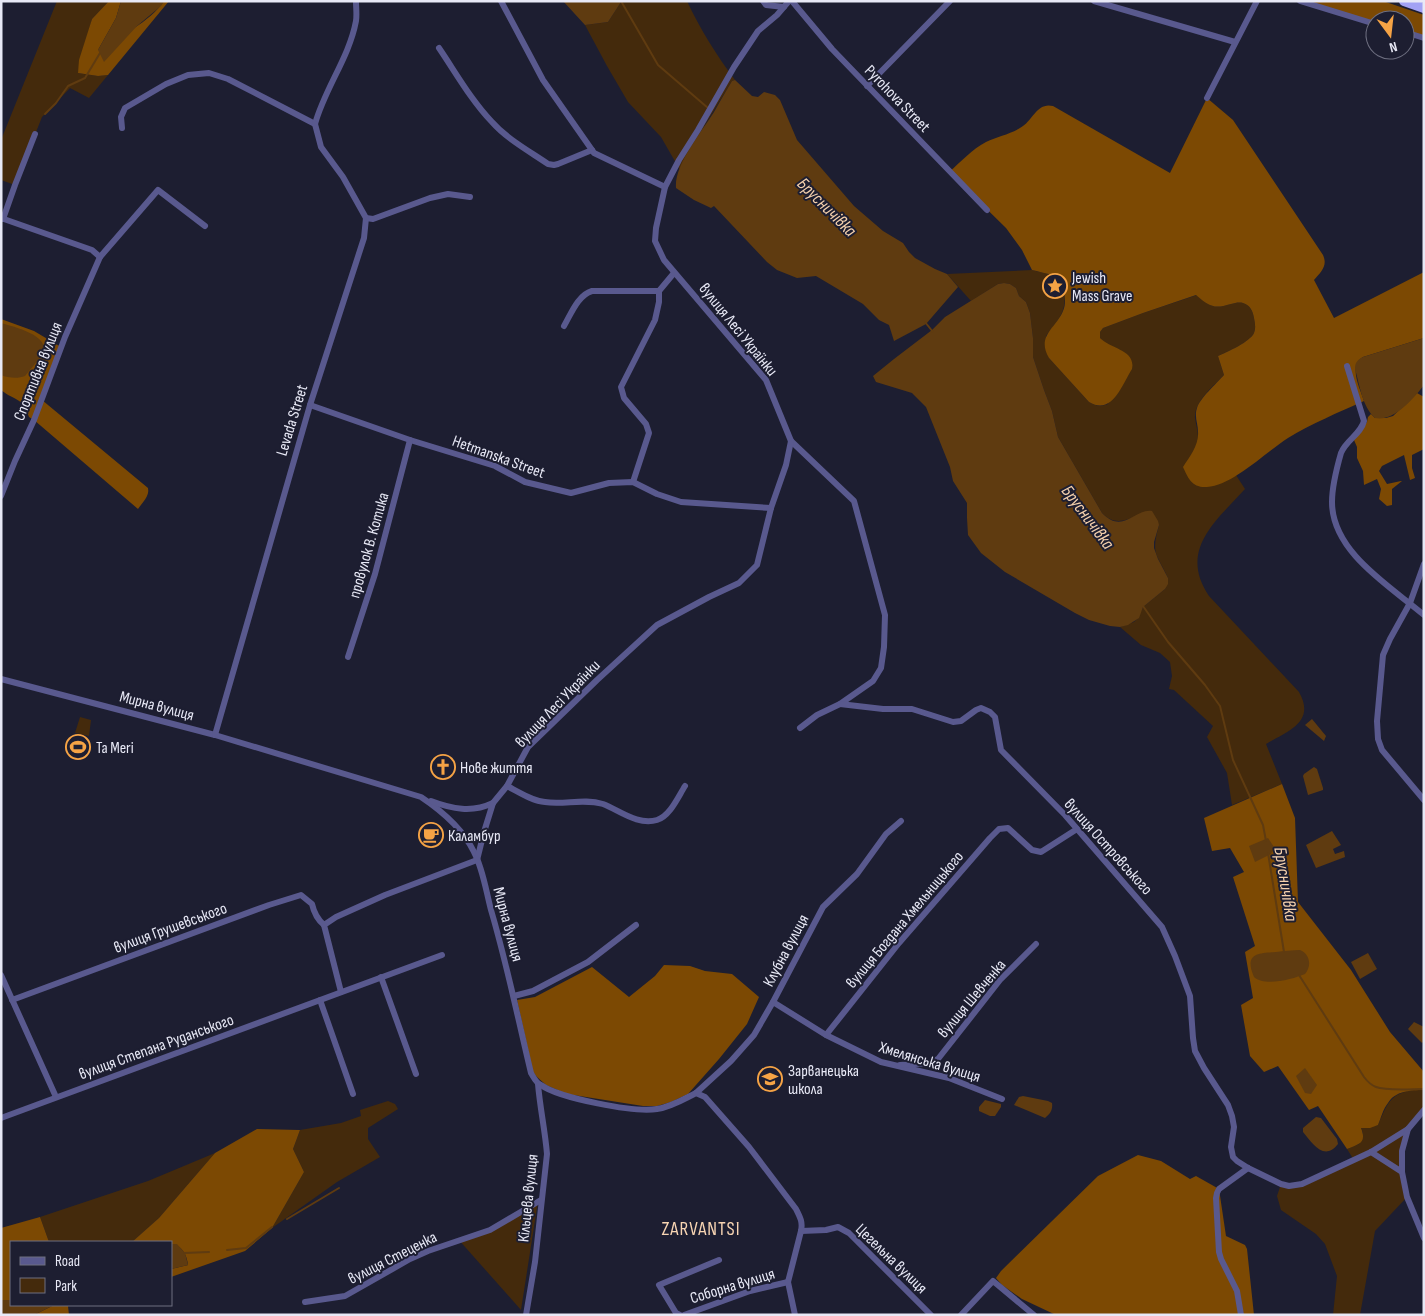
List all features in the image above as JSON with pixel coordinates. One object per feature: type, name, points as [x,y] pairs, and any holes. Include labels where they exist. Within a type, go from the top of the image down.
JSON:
[{"type":"highway","points":[[1404,1],[1424,8]]},
{"type":"street","points":[[356,1],[356,20],[349,44],[319,109],[315,124],[321,147],[343,178],[366,218],[373,219],[430,198],[448,194],[470,197]]},
{"type":"street","points":[[501,1],[543,80],[594,153],[666,187]]},
{"type":"street","points":[[763,1],[766,5],[788,3]]},
{"type":"street","points":[[867,86],[950,1]]},
{"type":"street","points":[[1094,1],[1236,42]]},
{"type":"street","points":[[1207,98],[1258,1]]},
{"type":"street","points":[[1300,1],[1365,21]]},
{"type":"street","name":"Pyrohova Street","points":[[788,3],[987,210]]},
{"type":"street","name":"вулиця Лесі Українки","points":[[477,860],[493,803],[507,786],[528,747],[597,680],[657,626],[709,597],[739,583],[757,566],[771,508],[786,465],[791,441],[766,380],[674,273],[664,260],[655,241],[656,228],[666,187],[679,160],[758,31],[788,3]]},
{"type":"street","points":[[440,48],[467,90],[491,121],[503,132],[548,164],[554,166],[592,150]]},
{"type":"street","points":[[122,128],[121,117],[125,108],[166,84],[188,75],[209,73],[228,79],[315,124]]},
{"type":"street","points":[[35,134],[2,218],[92,250],[100,257]]},
{"type":"street","name":"Спортивна вулиця","points":[[1,496],[34,420],[65,337],[100,257],[158,190],[205,226]]},
{"type":"street","name":"Levada Street","points":[[215,736],[310,404],[364,238],[366,218]]},
{"type":"street","points":[[633,482],[649,433],[646,424],[624,398],[621,387],[656,320],[659,290],[674,273]]},
{"type":"street","points":[[564,326],[581,297],[586,293],[592,291],[659,290]]},
{"type":"street","points":[[1347,366],[1364,421],[1363,426],[1344,446],[1341,453],[1332,501],[1339,532],[1355,557],[1365,567],[1424,615]]},
{"type":"street","name":"Hetmanska Street","points":[[310,404],[410,440],[495,466],[525,482],[571,493],[610,483],[633,482],[657,494],[681,502],[771,508]]},
{"type":"street","name":"провулок В. Котика","points":[[348,657],[375,574],[410,440]]},
{"type":"street","points":[[791,441],[854,501],[885,615],[881,668],[873,681],[800,728]]},
{"type":"street","points":[[1424,564],[1410,603],[1383,656],[1377,721],[1378,739],[1382,750],[1424,800]]},
{"type":"street","name":"Мирна вулиця","points":[[1,679],[215,736],[421,797],[439,810],[456,827],[470,846],[477,860],[500,940],[531,1073],[538,1084]]},
{"type":"street","name":"вулиця Островського","points":[[840,704],[883,709],[912,709],[953,722],[961,721],[981,708],[990,712],[995,717],[1001,750],[1077,829],[1162,927],[1190,996],[1195,1051],[1228,1105],[1232,1116],[1234,1127],[1231,1147],[1233,1157],[1248,1168]]},
{"type":"street","points":[[507,786],[541,802],[602,804],[636,819],[652,821],[666,815],[685,786]]},
{"type":"street","points":[[421,797],[448,808],[462,810],[478,808],[493,803]]},
{"type":"street","name":"Клубна вулиця","points":[[696,1093],[731,1061],[754,1035],[823,907],[857,874],[886,834],[901,822]]},
{"type":"street","name":"вулиця Богдана Хмельницького","points":[[826,1035],[899,943],[999,829],[1008,828],[1032,850],[1041,852],[1077,829]]},
{"type":"street","points":[[324,925],[336,917],[385,896],[477,860]]},
{"type":"street","name":"вулиця Грушевського","points":[[12,1000],[300,895],[312,904],[314,913],[324,925],[340,992]]},
{"type":"street","points":[[514,996],[533,991],[588,962],[636,925]]},
{"type":"street","name":"вулиця Шевченка","points":[[894,1066],[929,1063],[938,1059],[1000,980],[1036,944]]},
{"type":"street","name":"вулиця Степана Руданського","points":[[1,1118],[442,955]]},
{"type":"street","points":[[1,975],[56,1097]]},
{"type":"street","points":[[381,977],[416,1074]]},
{"type":"street","points":[[320,1000],[354,1094]]},
{"type":"street","name":"Хмелянська вулиця","points":[[773,1002],[826,1035],[881,1062],[949,1078],[1002,1099]]},
{"type":"street","points":[[538,1084],[566,1097],[643,1109],[657,1109],[672,1105],[696,1093],[705,1097],[749,1147],[796,1209],[800,1218],[801,1231],[788,1282],[795,1315]]},
{"type":"street","name":"Кільцева вулиця","points":[[526,1315],[535,1262],[547,1154],[538,1084]]},
{"type":"street","points":[[1241,1315],[1237,1292],[1219,1252],[1216,1198],[1219,1189],[1248,1168],[1281,1184],[1296,1186],[1302,1184],[1371,1152],[1408,1129],[1424,1110]]},
{"type":"street","points":[[1408,1129],[1402,1151],[1402,1172],[1407,1196],[1424,1238]]},
{"type":"street","points":[[1371,1152],[1402,1172]]},
{"type":"street","name":"вулиця Стеценка","points":[[305,1302],[345,1296],[428,1251],[490,1230],[541,1200]]},
{"type":"street","name":"Цегельна вулиця","points":[[801,1231],[826,1230],[838,1227],[849,1233],[931,1315]]},
{"type":"street","name":"Соборна вулиця","points":[[680,1315],[676,1313],[659,1285],[719,1260]]},
{"type":"street","points":[[961,1315],[993,1281],[1034,1315]]},
{"type":"street","name":"Соборна вулиця","points":[[684,1315],[750,1291],[788,1282]]},
{"type":"street","points":[[967,1309],[974,1315]]},
{"type":"green space","points":[[57,1],[109,1],[92,19],[78,73],[98,76],[108,75],[89,98],[70,88],[42,117],[15,185],[1,180],[1,140]]},
{"type":"green space","points":[[687,1],[709,42],[735,80],[732,81],[688,152],[680,170],[661,137],[628,102],[585,25],[608,22],[621,2]]},
{"type":"green space","points":[[1032,270],[1057,278],[1064,289],[1063,310],[1046,336],[1049,358],[1089,402],[1098,406],[1108,404],[1103,341],[1100,338],[1100,332],[1103,328],[1197,295],[1205,302],[1216,307],[1236,303],[1248,305],[1254,315],[1255,329],[1252,336],[1218,356],[1224,375],[1205,394],[1196,412],[1198,438],[1234,469],[1245,489],[1204,537],[1199,550],[1197,564],[1200,580],[1209,596],[1299,692],[1303,702],[1304,711],[1302,718],[1297,724],[1291,730],[1266,744],[1282,784],[1232,805],[1227,773],[1207,737],[1213,726],[1174,690],[1169,689],[1172,676],[1170,662],[1160,653],[1141,645],[1120,627],[1134,622],[1143,607],[1165,589],[1168,578],[1155,548],[1159,525],[1136,516],[1118,521],[1106,517],[1102,513],[1058,437],[1052,411],[1033,357],[1030,313],[1026,302],[1019,296],[1016,288],[1010,284],[998,284],[971,301],[947,274]]},
{"type":"green space","points":[[80,717],[91,720],[89,736],[75,733]]},
{"type":"green space","points":[[1413,1090],[1424,1090],[1424,1109],[1408,1129],[1402,1151],[1407,1197],[1375,1231],[1360,1315],[1333,1315],[1337,1276],[1325,1244],[1316,1234],[1281,1210],[1277,1196],[1281,1184],[1296,1186],[1354,1160],[1347,1149],[1359,1144],[1363,1133],[1361,1128],[1378,1125],[1387,1106],[1394,1098],[1399,1094]]},
{"type":"green space","points":[[388,1101],[395,1104],[398,1109],[368,1128],[368,1139],[380,1157],[337,1182],[272,1228],[304,1172],[293,1149],[300,1130],[341,1123],[361,1116],[360,1110]]},
{"type":"green space","points":[[215,1153],[159,1218],[133,1241],[49,1241],[40,1217],[148,1181]]},
{"type":"green space","points":[[538,1201],[521,1310],[458,1239],[489,1229]]},
{"type":"shaded area","points":[[109,1],[121,1],[116,18],[98,50],[143,22],[164,1],[169,1],[108,75],[98,76],[78,73],[79,60],[92,19]]},
{"type":"shaded area","points":[[1300,1],[1383,1],[1409,10],[1365,10],[1365,21]]},
{"type":"shaded area","points":[[1415,12],[1424,15],[1424,38],[1415,35]]},
{"type":"shaded area","points":[[1207,98],[1233,120],[1323,255],[1324,266],[1314,280],[1334,318],[1424,272],[1424,338],[1363,357],[1359,361],[1356,366],[1356,378],[1364,401],[1325,418],[1288,438],[1227,481],[1217,485],[1202,487],[1194,484],[1183,467],[1194,450],[1198,437],[1197,408],[1224,375],[1218,356],[1243,343],[1254,333],[1253,313],[1249,307],[1245,304],[1236,303],[1216,307],[1196,295],[1103,328],[1100,332],[1100,338],[1127,354],[1132,363],[1132,369],[1120,390],[1110,402],[1104,405],[1097,405],[1089,402],[1049,358],[1046,350],[1045,344],[1048,333],[1060,317],[1065,306],[1061,282],[1054,276],[1032,270],[1022,250],[1006,228],[949,172],[981,145],[1019,129],[1043,106],[1048,105],[1053,106],[1170,173]]},
{"type":"shaded area","points":[[1,319],[34,331],[61,347],[42,400],[148,488],[147,497],[138,509],[29,417],[21,402],[1,390]]},
{"type":"shaded area","points":[[1417,393],[1424,397],[1424,449],[1412,455],[1412,468],[1415,478],[1410,480],[1404,455],[1382,466],[1379,471],[1387,484],[1402,481],[1392,489],[1392,505],[1387,506],[1379,499],[1381,489],[1377,479],[1364,485],[1363,471],[1357,458],[1357,447],[1354,440],[1371,414],[1375,418],[1393,416]]},
{"type":"shaded area","points":[[1282,784],[1295,818],[1298,902],[1351,970],[1390,1032],[1424,1072],[1424,1090],[1409,1091],[1391,1099],[1378,1125],[1370,1128],[1361,1128],[1363,1137],[1361,1142],[1347,1149],[1318,1106],[1309,1110],[1278,1066],[1264,1072],[1250,1056],[1241,1005],[1253,998],[1245,952],[1255,946],[1233,877],[1244,872],[1230,848],[1212,851],[1204,818]]},
{"type":"shaded area","points":[[664,965],[690,966],[705,971],[732,974],[759,997],[747,1024],[688,1094],[657,1106],[643,1106],[567,1094],[546,1085],[537,1077],[533,1072],[517,1000],[535,997],[592,967],[629,997],[655,976]]},
{"type":"shaded area","points":[[257,1129],[300,1130],[293,1149],[304,1172],[272,1228],[245,1251],[172,1277],[172,1269],[188,1265],[181,1248],[172,1244],[172,1241],[133,1241],[159,1218],[215,1153]]},
{"type":"shaded area","points":[[1138,1155],[1161,1161],[1190,1179],[1196,1176],[1219,1189],[1226,1236],[1245,1245],[1247,1249],[1254,1315],[1056,1315],[1022,1299],[1002,1285],[996,1278],[1098,1176]]},
{"type":"shaded area","points":[[40,1217],[49,1241],[10,1241],[10,1300],[1,1300],[1,1228]]},
{"type":"shaded area","points":[[52,1306],[68,1306],[69,1315],[34,1315]]},
{"type":"water","points":[[121,1],[164,1],[161,6],[137,26],[104,62],[98,50],[116,18]]},
{"type":"water","points":[[563,1],[627,1],[621,2],[608,22],[585,25]]},
{"type":"water","points":[[735,80],[752,96],[758,97],[764,92],[775,95],[780,100],[797,140],[854,206],[883,231],[903,243],[915,258],[947,274],[958,287],[926,324],[894,341],[889,325],[879,320],[863,304],[816,276],[797,278],[777,270],[767,262],[714,206],[711,208],[694,200],[676,188],[679,169],[684,159],[732,81]]},
{"type":"water","points":[[1004,283],[1016,288],[1019,296],[1026,302],[1030,313],[1033,357],[1052,411],[1058,437],[1102,513],[1116,522],[1146,511],[1152,511],[1158,521],[1159,525],[1154,548],[1168,578],[1168,584],[1165,589],[1143,607],[1139,618],[1128,625],[1120,627],[1110,626],[1089,620],[1005,572],[981,553],[968,535],[967,503],[953,481],[950,467],[926,407],[912,393],[876,382],[873,376],[932,330],[945,317],[998,284]]},
{"type":"water","points":[[1,323],[30,333],[42,342],[44,347],[43,354],[25,376],[13,378],[1,375]]},
{"type":"water","points":[[1424,338],[1424,385],[1409,403],[1396,413],[1382,418],[1375,418],[1367,408],[1362,395],[1355,365],[1363,357]]},
{"type":"water","points":[[1312,719],[1326,736],[1324,741],[1305,725]]},
{"type":"water","name":"Ta Meri","points":[[74,738],[86,740],[83,756],[71,754]]},
{"type":"water","points":[[1314,767],[1317,769],[1323,790],[1308,795],[1303,776]]},
{"type":"water","points":[[1332,831],[1341,845],[1333,849],[1335,854],[1344,851],[1345,857],[1316,868],[1306,845]]},
{"type":"water","points":[[1268,838],[1274,847],[1271,854],[1255,862],[1249,846]]},
{"type":"water","points":[[1300,950],[1306,954],[1309,960],[1309,967],[1305,974],[1272,982],[1259,980],[1254,977],[1251,964],[1254,956],[1263,953]]},
{"type":"water","points":[[1368,953],[1377,969],[1360,979],[1351,962]]},
{"type":"water","points":[[1414,1022],[1424,1027],[1424,1041],[1422,1043],[1408,1029]]},
{"type":"water","points":[[1305,1068],[1317,1085],[1311,1094],[1305,1093],[1296,1076]]},
{"type":"water","points":[[1023,1096],[1052,1103],[1051,1112],[1045,1118],[1014,1105],[1019,1097]]},
{"type":"water","points":[[985,1100],[1001,1104],[995,1116],[979,1111],[979,1107]]},
{"type":"water","points":[[1316,1117],[1321,1118],[1337,1139],[1338,1144],[1333,1149],[1323,1151],[1319,1149],[1303,1132],[1303,1128]]},
{"type":"water","points":[[172,1244],[177,1244],[185,1253],[188,1265],[172,1269]]},
{"type":"water","points":[[1,1300],[10,1300],[10,1306],[52,1306],[34,1315],[1,1315]]},
{"type":"waterway","name":"Брусничівка","points":[[621,1],[658,65],[708,108]]},
{"type":"waterway","points":[[45,114],[56,103],[68,86],[85,78],[100,53]]},
{"type":"waterway","name":"Брусничівка","points":[[925,322],[933,332]]},
{"type":"waterway","name":"Брусничівка","points":[[1143,606],[1168,642],[1205,685],[1220,706],[1233,760],[1263,825],[1266,841]]},
{"type":"waterway","name":"Брусничівка","points":[[1268,853],[1284,952]]},
{"type":"waterway","name":"Брусничівка","points":[[1299,975],[1369,1083],[1386,1089],[1424,1089]]},
{"type":"waterway","points":[[287,1219],[339,1188]]},
{"type":"waterway","points":[[227,1250],[246,1248],[272,1227]]},
{"type":"waterway","points":[[184,1253],[209,1252]]},
{"type":"place","name":"Jewish Mass Grave","points":[[1055,286]]},
{"type":"place","name":"Ta Meri","points":[[78,747]]},
{"type":"place","name":"Нове життя","points":[[443,767]]},
{"type":"place","name":"Каламбур","points":[[431,835]]},
{"type":"place","name":"Зарванецька школа","points":[[770,1079]]},
{"type":"district","name":"ZARVANTSI","points":[[701,1228]]}]
